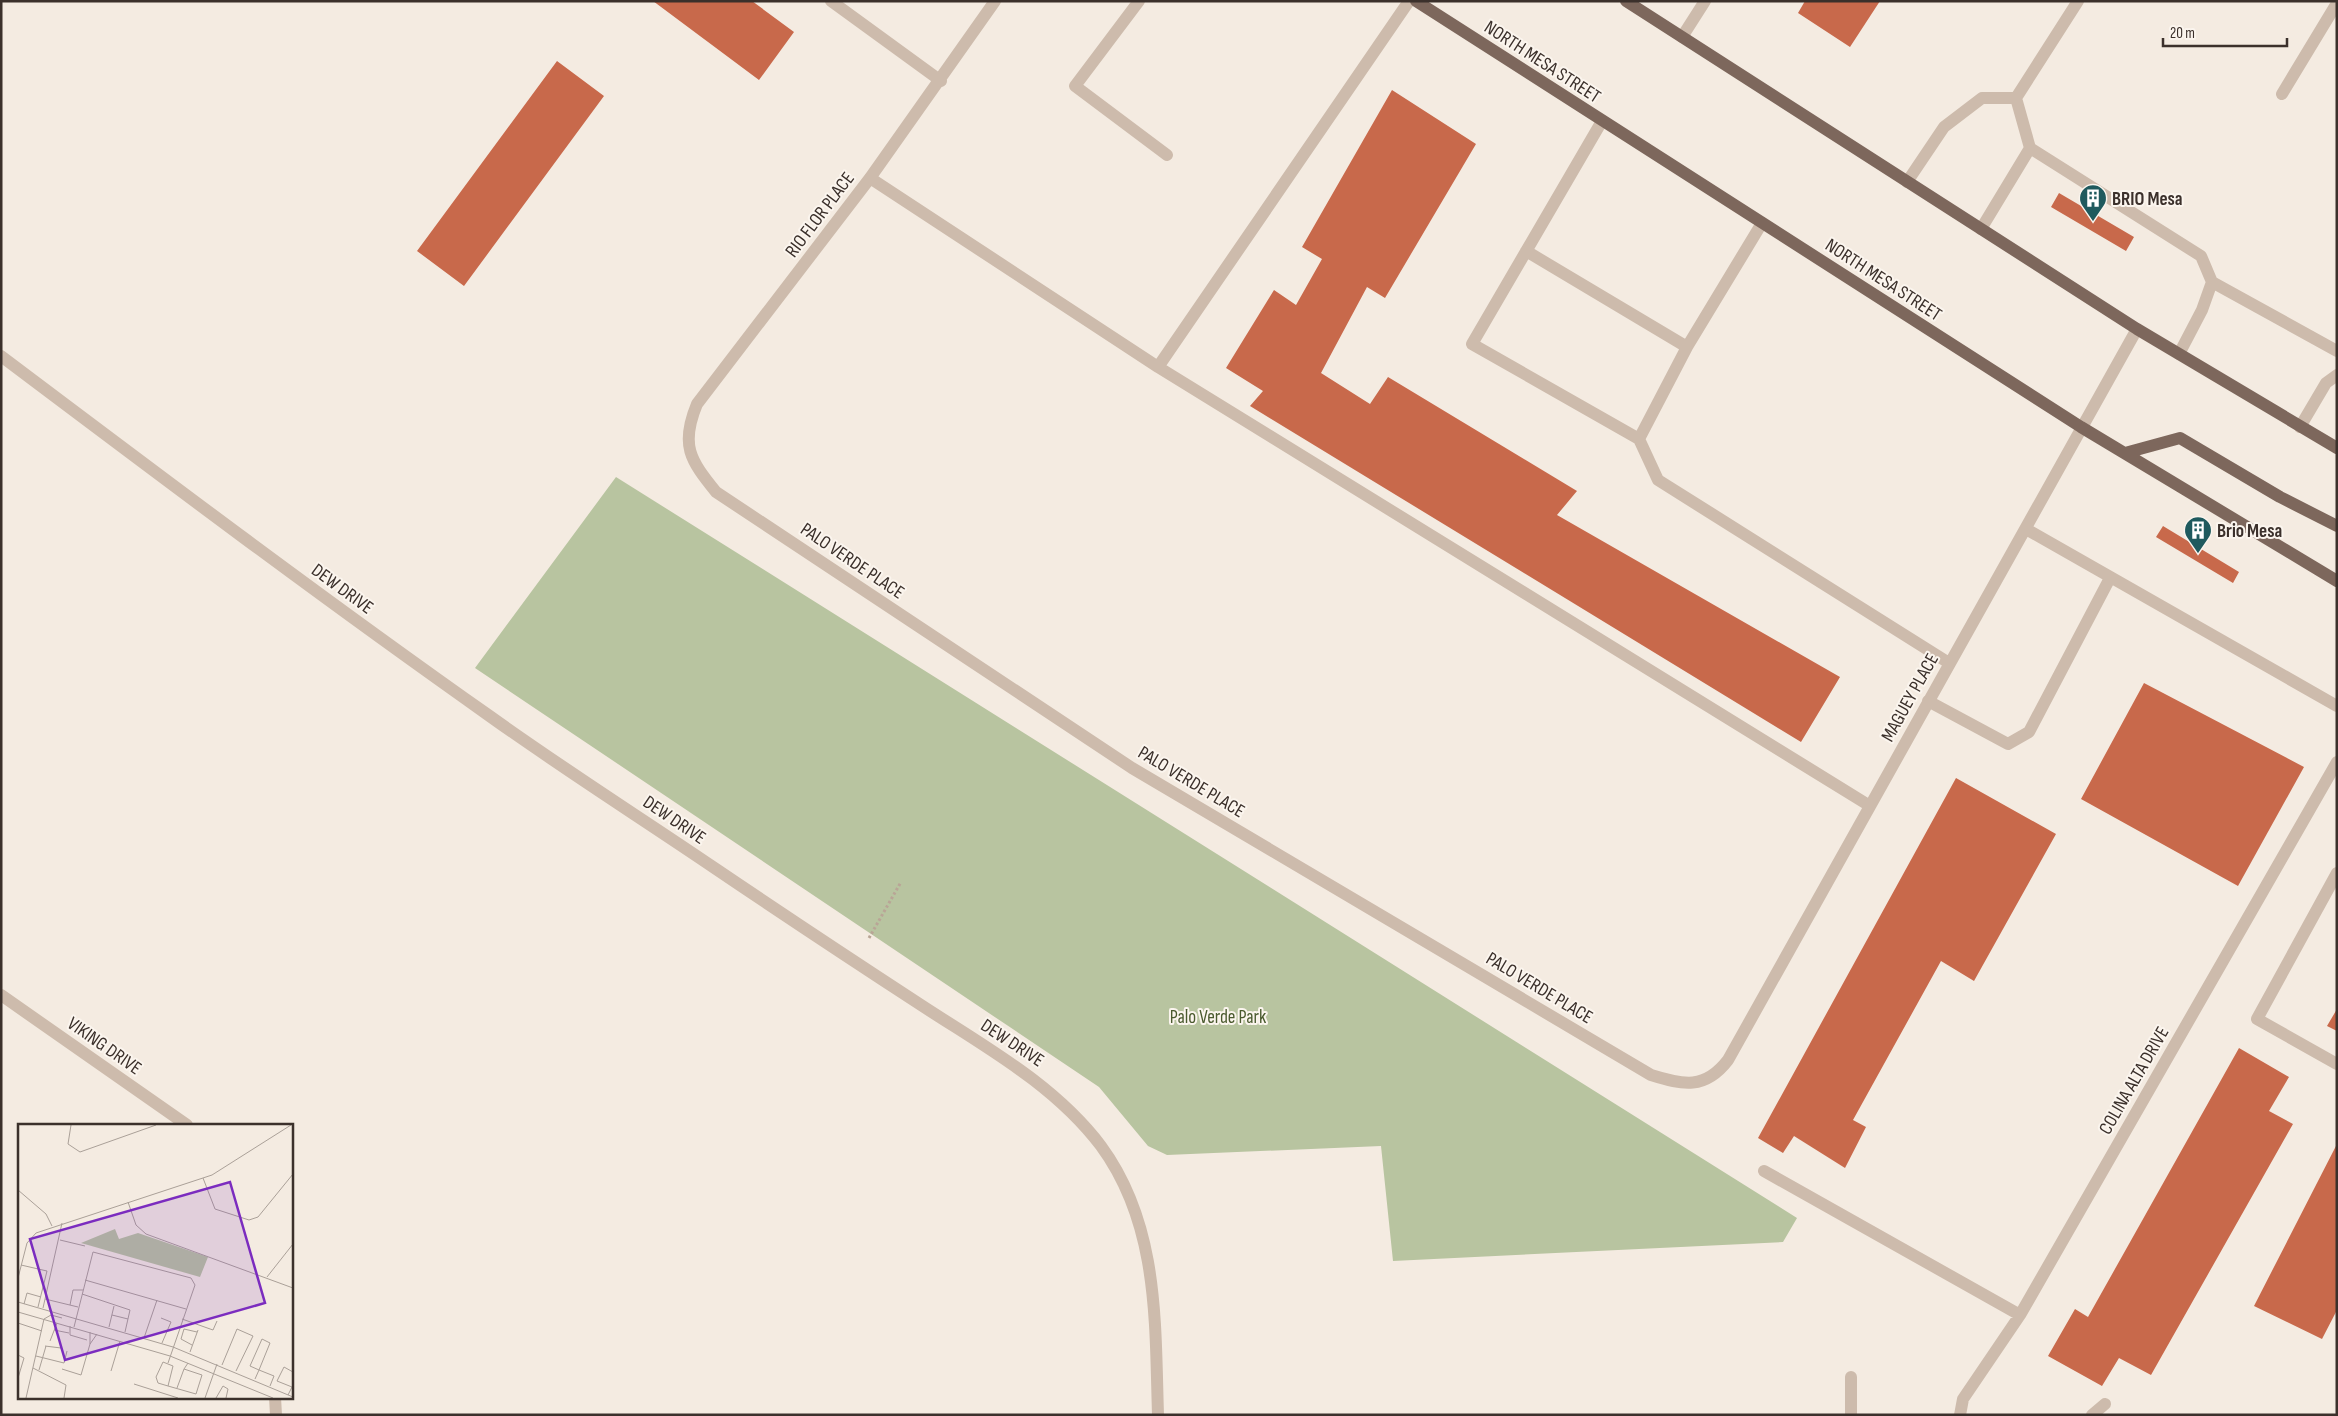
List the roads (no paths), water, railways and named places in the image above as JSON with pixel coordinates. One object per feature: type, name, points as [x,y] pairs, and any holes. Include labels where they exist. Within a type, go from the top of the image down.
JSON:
[{"type":"main road","name":"NORTH MESA STREET","points":[[1416,1],[2081,427],[2337,581]]},
{"type":"main road","points":[[1626,1],[2137,329],[2337,448]]},
{"type":"main road","points":[[2125,454],[2180,438],[2280,497],[2337,526]]},
{"type":"street","points":[[831,1],[941,80]]},
{"type":"street","name":"RIO FLOR PLACE","points":[[689,453],[688,425],[697,404],[870,178],[995,1]]},
{"type":"street","points":[[1139,1],[1075,86],[1167,155]]},
{"type":"street","points":[[1158,367],[1409,1]]},
{"type":"street","points":[[1682,37],[1705,1]]},
{"type":"street","points":[[2078,1],[2016,98],[2030,148],[2201,256],[2212,282],[2337,351]]},
{"type":"street","points":[[2282,94],[2337,3]]},
{"type":"street","points":[[1907,182],[1944,127],[1982,98],[2016,98]]},
{"type":"street","points":[[1602,121],[1472,344],[1639,439],[1658,480],[1949,663]]},
{"type":"street","points":[[1981,229],[2030,148]]},
{"type":"street","points":[[870,178],[1158,367],[1870,806]]},
{"type":"street","points":[[1639,439],[1687,347],[1762,223]]},
{"type":"street","points":[[1526,251],[1687,347]]},
{"type":"street","points":[[2179,354],[2202,310],[2212,282]]},
{"type":"street","name":"MAGUEY PLACE","points":[[1708,1078],[1721,1070],[1728,1060],[2137,329]]},
{"type":"street","name":"DEW DRIVE","points":[[1,356],[235,533],[486,714],[855,962],[1040,1082],[1074,1114],[1103,1149],[1126,1189],[1145,1240],[1153,1286],[1158,1415]]},
{"type":"street","points":[[2300,427],[2326,383],[2337,375]]},
{"type":"street","name":"PALO VERDE PLACE","points":[[689,453],[701,473],[716,492],[1132,768],[1651,1075],[1680,1084],[1693,1083],[1708,1078]]},
{"type":"street","points":[[2026,529],[2337,706]]},
{"type":"street","points":[[1928,701],[2008,744],[2028,732],[2110,578]]},
{"type":"street","name":"COLINA ALTA DRIVE","points":[[1960,1415],[1963,1399],[2020,1315],[2337,762]]},
{"type":"street","points":[[2337,873],[2257,1019],[2337,1064]]},
{"type":"street","name":"VIKING DRIVE","points":[[1,995],[186,1124]]},
{"type":"street","points":[[1764,1171],[2020,1315]]},
{"type":"street","points":[[1851,1415],[1852,1377]]},
{"type":"street","points":[[275,1398],[276,1415]]},
{"type":"street","points":[[2092,1415],[2105,1404]]},
{"type":"place","name":"BRIO Mesa","points":[[2093,222]]},
{"type":"place","name":"Brio Mesa","points":[[2198,554]]},
{"type":"park label","name":"Palo Verde Park","points":[[1218,1016]]}]
